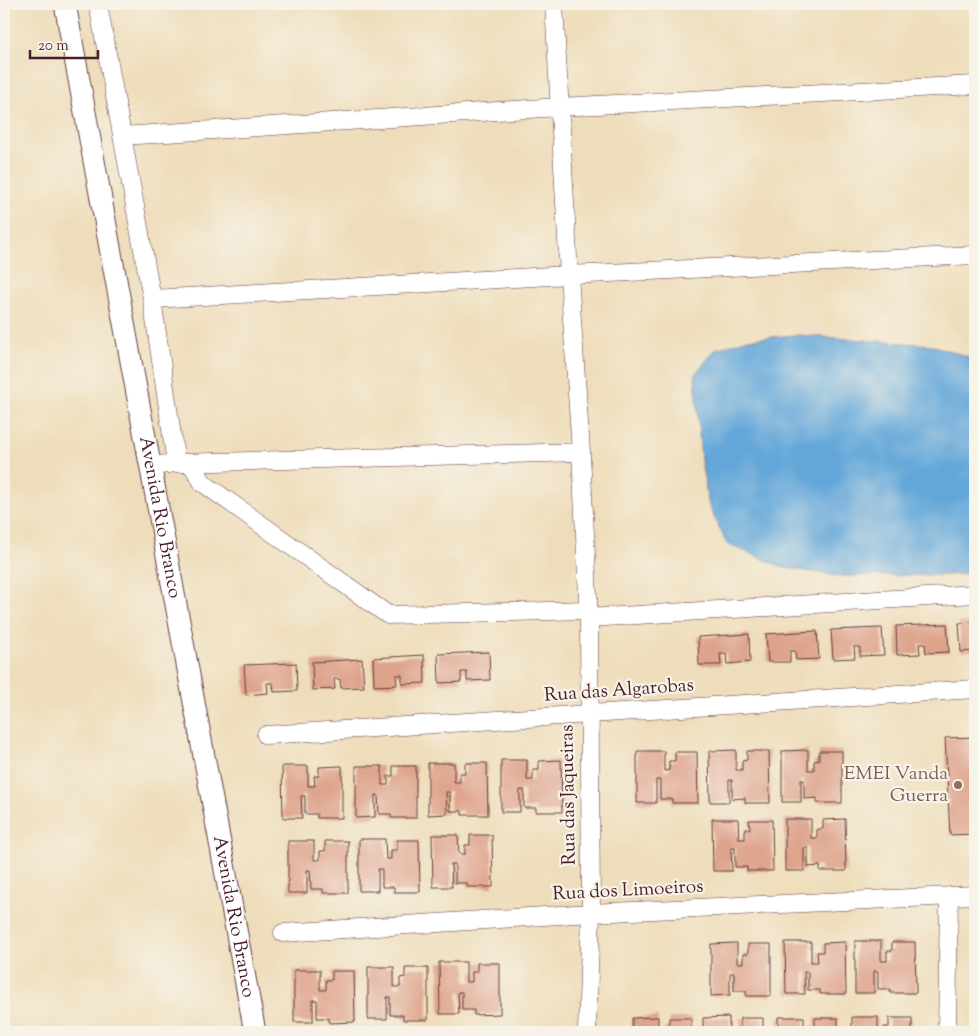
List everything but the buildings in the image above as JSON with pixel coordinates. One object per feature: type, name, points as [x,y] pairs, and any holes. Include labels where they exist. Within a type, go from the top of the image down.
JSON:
[{"type":"street","name":"Avenida Rio Branco","points":[[65,4],[255,1032]]},
{"type":"street","points":[[98,4],[184,463],[203,484],[388,615],[589,614],[975,594]]},
{"type":"street","name":"Rua das Jaqueiras","points":[[554,4],[589,614],[591,913],[587,1032]]},
{"type":"street","points":[[122,136],[560,106],[975,85]]},
{"type":"street","points":[[152,299],[975,254]]},
{"type":"street","points":[[151,466],[184,463],[581,452]]},
{"type":"street","name":"Rua das Algarobas","points":[[266,735],[975,689]]},
{"type":"street","name":"Rua dos Limoeiros","points":[[282,933],[591,913],[975,895]]},
{"type":"street","points":[[947,1032],[949,896]]},
{"type":"water","points":[[797,335],[931,345],[975,359],[975,573],[837,576],[783,567],[727,544],[709,506],[701,461],[695,374],[716,349],[748,339]]},
{"type":"place","name":"EMEI Vanda Guerra","points":[[958,785]]}]
